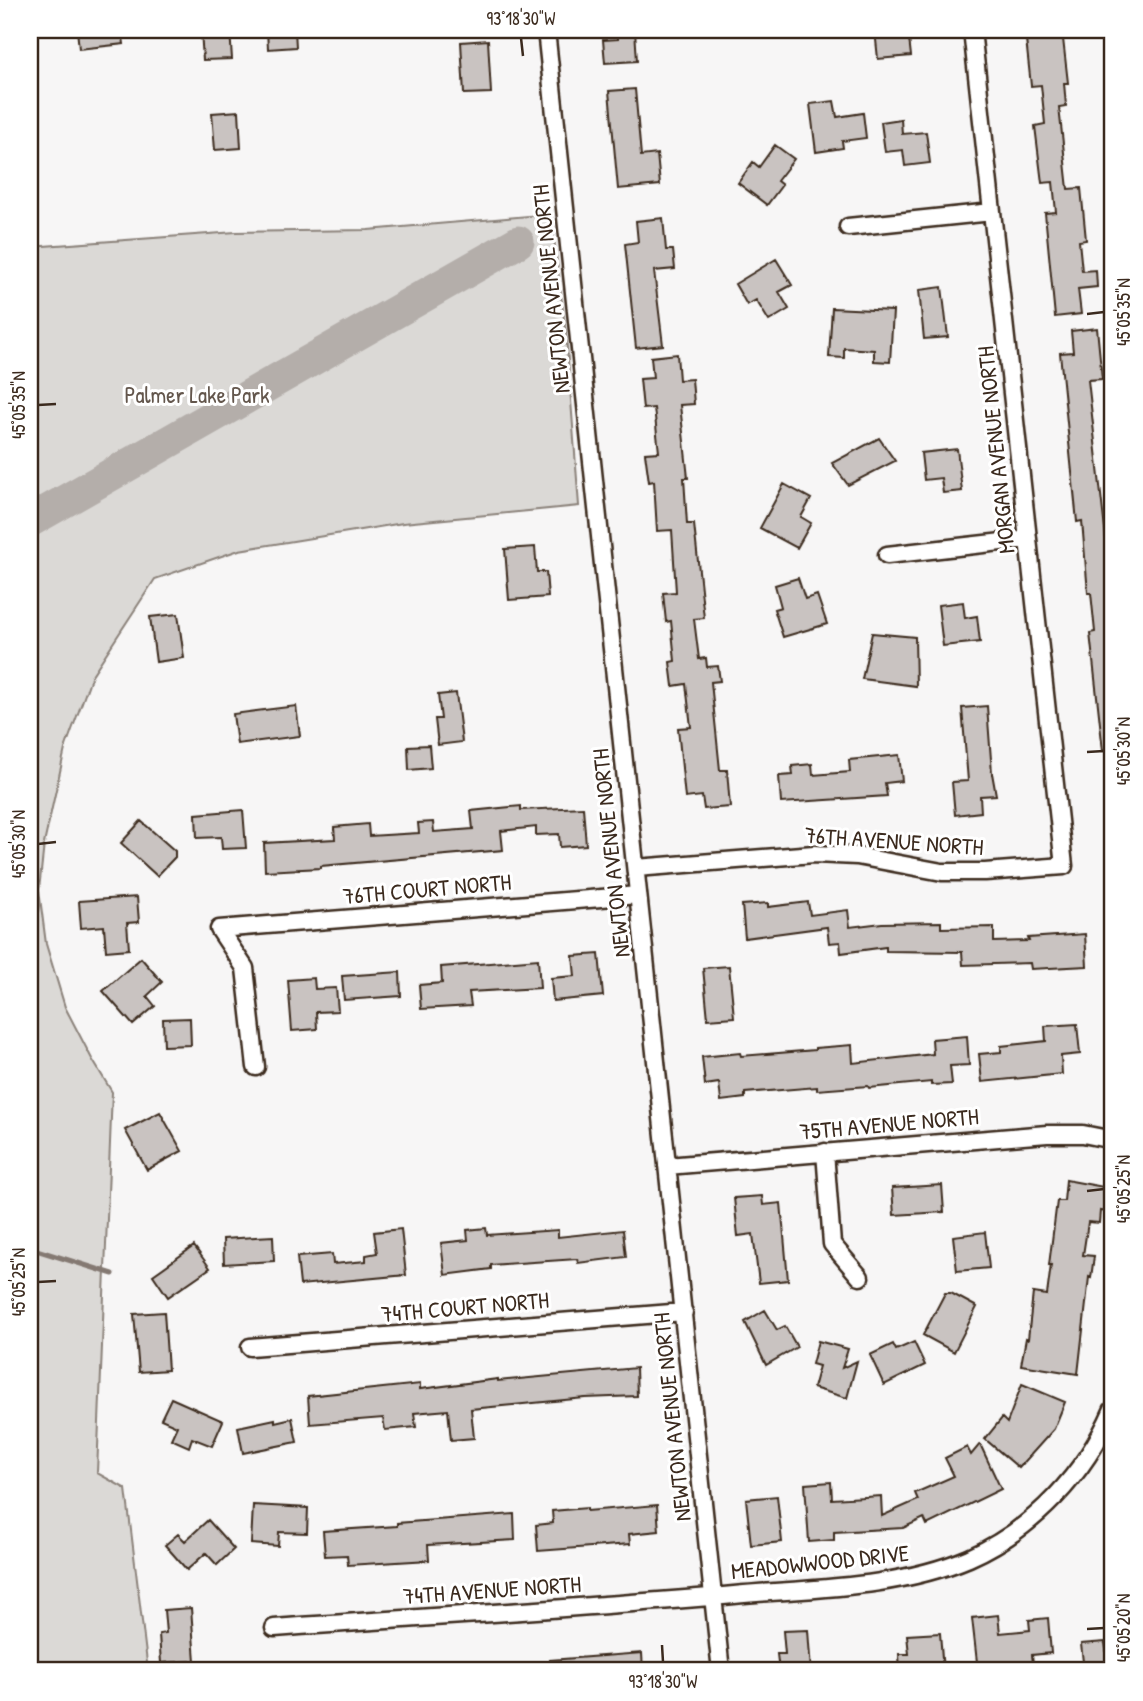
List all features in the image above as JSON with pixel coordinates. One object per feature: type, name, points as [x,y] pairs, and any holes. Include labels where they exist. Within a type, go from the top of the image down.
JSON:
[{"type":"street","name":"NEWTON AVENUE NORTH","points":[[546,30],[721,1671]]},
{"type":"street","name":"MORGAN AVENUE NORTH","points":[[972,30],[1064,866]]},
{"type":"street","points":[[848,227],[992,212]]},
{"type":"street","points":[[887,555],[1028,539]]},
{"type":"street","name":"76TH AVENUE NORTH","points":[[636,869],[814,854],[857,856],[942,872],[985,872],[1064,866]]},
{"type":"street","name":"76TH COURT NORTH","points":[[256,1067],[245,968],[219,929],[638,895]]},
{"type":"street","name":"75TH AVENUE NORTH","points":[[667,1166],[1047,1134],[1083,1134],[1113,1140]]},
{"type":"street","points":[[825,1152],[832,1244],[860,1277]]},
{"type":"street","name":"74TH COURT NORTH","points":[[250,1347],[684,1312]]},
{"type":"street","name":"MEADOWWOOD DRIVE","points":[[713,1597],[878,1582],[925,1573],[970,1558],[1012,1534],[1049,1505],[1080,1469],[1105,1428],[1113,1409]]},
{"type":"street","name":"74TH AVENUE NORTH","points":[[274,1628],[713,1597]]},
{"type":"green space","name":"Palmer Lake Park","points":[[551,214],[566,334],[579,506],[403,523],[239,550],[155,579],[92,675],[65,749],[44,844],[39,890],[46,944],[65,1007],[112,1092],[97,1473],[126,1489],[148,1671],[30,1671],[30,247],[236,232],[368,230]]},
{"type":"building","points":[[77,30],[122,30],[124,44],[79,49]]},
{"type":"building","points":[[201,30],[230,30],[232,59],[203,60]]},
{"type":"building","points":[[267,30],[295,30],[296,47],[268,49]]},
{"type":"building","points":[[618,30],[635,30],[637,61],[605,63],[603,40],[618,39]]},
{"type":"building","points":[[875,30],[908,30],[911,56],[878,59]]},
{"type":"building","points":[[1025,30],[1062,30],[1068,83],[1064,83],[1066,106],[1059,107],[1068,189],[1081,188],[1086,240],[1079,241],[1082,271],[1096,270],[1097,287],[1078,289],[1081,314],[1055,317],[1045,213],[1056,212],[1053,182],[1042,183],[1035,126],[1045,124],[1041,85],[1031,86]]},
{"type":"building","points":[[488,40],[491,93],[464,94],[461,42]]},
{"type":"building","points":[[635,89],[641,156],[657,154],[660,185],[618,189],[609,91]]},
{"type":"building","points":[[834,101],[837,117],[863,113],[866,138],[842,141],[843,148],[816,152],[810,104]]},
{"type":"building","points":[[239,111],[241,148],[215,150],[212,113]]},
{"type":"building","points":[[901,119],[902,134],[926,132],[930,163],[905,166],[903,150],[885,152],[881,122]]},
{"type":"building","points":[[775,145],[794,159],[777,181],[782,185],[767,205],[738,183],[753,162],[759,167]]},
{"type":"building","points":[[663,218],[666,250],[673,250],[675,269],[654,271],[663,345],[636,348],[625,244],[638,242],[636,221]]},
{"type":"building","points":[[776,259],[792,285],[779,292],[789,309],[769,321],[756,300],[747,305],[735,284]]},
{"type":"building","points":[[942,287],[948,337],[924,339],[919,290]]},
{"type":"building","points":[[832,308],[893,311],[890,362],[874,361],[874,350],[844,348],[844,358],[829,357]]},
{"type":"building","points":[[1097,328],[1102,379],[1088,380],[1106,539],[1110,558],[1113,558],[1113,750],[1103,751],[1090,633],[1095,632],[1091,593],[1088,593],[1082,521],[1077,522],[1060,353],[1073,352],[1071,331]]},
{"type":"building","points":[[677,354],[679,380],[692,379],[694,404],[680,405],[688,478],[684,478],[687,524],[694,524],[704,618],[694,619],[699,659],[706,658],[707,667],[718,666],[720,681],[711,682],[720,770],[727,770],[730,807],[704,809],[702,796],[685,798],[678,728],[691,727],[686,684],[673,686],[670,662],[675,661],[671,621],[666,622],[663,593],[676,592],[672,530],[657,531],[654,481],[649,482],[645,453],[659,452],[654,408],[643,409],[640,379],[653,378],[651,357]]},
{"type":"building","points":[[879,438],[895,461],[848,485],[832,463]]},
{"type":"building","points":[[957,449],[962,491],[943,493],[941,478],[924,480],[921,453]]},
{"type":"building","points":[[784,484],[811,499],[801,517],[811,523],[797,548],[760,528]]},
{"type":"building","points":[[535,547],[537,572],[546,572],[548,597],[509,600],[505,549]]},
{"type":"building","points":[[798,578],[805,599],[817,595],[827,624],[783,637],[774,609],[781,607],[775,585]]},
{"type":"building","points":[[963,602],[965,618],[977,616],[980,642],[943,646],[938,605]]},
{"type":"building","points":[[178,614],[184,658],[156,662],[150,617]]},
{"type":"building","points":[[872,633],[915,637],[916,686],[862,679]]},
{"type":"building","points":[[456,693],[462,742],[438,745],[435,719],[441,719],[438,695]]},
{"type":"building","points":[[296,706],[300,736],[237,744],[233,714]]},
{"type":"building","points":[[987,706],[996,795],[980,796],[981,812],[955,815],[952,782],[968,781],[962,708]]},
{"type":"building","points":[[429,745],[431,768],[409,770],[408,746]]},
{"type":"building","points":[[899,755],[902,781],[885,783],[887,796],[781,803],[779,776],[793,775],[792,766],[812,764],[813,775],[850,772],[849,760]]},
{"type":"building","points":[[521,806],[521,810],[583,807],[586,845],[560,847],[559,834],[536,835],[536,827],[501,831],[503,850],[265,871],[264,843],[335,839],[334,827],[368,824],[369,836],[419,833],[418,823],[433,822],[434,832],[473,829],[471,811]]},
{"type":"building","points":[[243,810],[246,848],[222,849],[221,837],[197,838],[196,814]]},
{"type":"building","points":[[141,821],[175,851],[175,857],[157,876],[121,843]]},
{"type":"building","points":[[137,897],[139,922],[127,923],[129,949],[106,951],[104,926],[81,928],[79,901]]},
{"type":"building","points":[[808,902],[810,915],[848,910],[850,927],[882,923],[941,922],[941,928],[994,927],[994,942],[1085,934],[1087,966],[1031,969],[1030,963],[963,965],[962,952],[886,951],[886,947],[841,953],[840,942],[829,943],[827,927],[745,938],[742,905],[768,903],[768,907]]},
{"type":"building","points":[[599,954],[603,996],[553,1001],[551,978],[575,976],[573,956]]},
{"type":"building","points":[[141,958],[162,982],[147,996],[155,1006],[133,1025],[103,991]]},
{"type":"building","points":[[538,959],[540,988],[469,992],[471,1006],[421,1009],[419,985],[442,983],[441,967]]},
{"type":"building","points":[[729,966],[734,1017],[708,1019],[703,968]]},
{"type":"building","points":[[400,972],[401,996],[344,1000],[342,976]]},
{"type":"building","points":[[314,978],[315,989],[336,988],[338,1011],[316,1012],[317,1029],[292,1031],[288,980]]},
{"type":"building","points":[[190,1018],[191,1045],[164,1046],[163,1019]]},
{"type":"building","points":[[1077,1024],[1080,1054],[1061,1056],[1062,1074],[982,1082],[979,1054],[1001,1052],[1001,1046],[1046,1041],[1045,1026]]},
{"type":"building","points":[[967,1036],[969,1065],[950,1066],[952,1084],[931,1085],[931,1082],[817,1090],[817,1087],[745,1093],[745,1098],[721,1101],[719,1083],[705,1085],[702,1057],[740,1053],[741,1056],[852,1045],[853,1063],[933,1054],[932,1039]]},
{"type":"building","points":[[160,1112],[182,1151],[147,1170],[125,1130]]},
{"type":"building","points":[[1066,1180],[1109,1188],[1107,1212],[1100,1211],[1099,1223],[1088,1222],[1083,1255],[1094,1256],[1091,1278],[1089,1277],[1078,1374],[1021,1365],[1026,1338],[1028,1339],[1033,1293],[1047,1295],[1057,1201],[1064,1201]]},
{"type":"building","points":[[942,1185],[944,1212],[894,1215],[892,1188]]},
{"type":"building","points":[[762,1196],[763,1205],[781,1203],[788,1280],[759,1283],[753,1234],[738,1236],[734,1198]]},
{"type":"building","points":[[486,1228],[487,1235],[558,1230],[558,1237],[623,1230],[626,1257],[578,1263],[577,1259],[491,1265],[491,1269],[445,1275],[441,1243],[468,1240],[467,1230]]},
{"type":"building","points":[[401,1229],[406,1275],[300,1285],[297,1257],[332,1254],[333,1264],[366,1261],[366,1255],[377,1253],[374,1232]]},
{"type":"building","points":[[985,1232],[989,1268],[957,1271],[953,1236]]},
{"type":"building","points":[[273,1236],[274,1261],[224,1264],[223,1239]]},
{"type":"building","points":[[194,1246],[210,1268],[168,1297],[153,1275]]},
{"type":"building","points":[[945,1293],[951,1293],[977,1307],[954,1352],[923,1335]]},
{"type":"building","points":[[765,1310],[777,1330],[785,1326],[797,1347],[766,1365],[745,1322]]},
{"type":"building","points":[[164,1312],[168,1370],[139,1372],[134,1314]]},
{"type":"building","points":[[818,1341],[848,1349],[842,1368],[857,1361],[847,1398],[813,1388],[819,1366],[812,1364]]},
{"type":"building","points":[[914,1342],[925,1365],[884,1385],[870,1355],[893,1344],[896,1350]]},
{"type":"building","points":[[636,1368],[637,1396],[471,1409],[474,1438],[451,1440],[448,1410],[414,1413],[416,1427],[385,1430],[383,1418],[310,1424],[308,1396],[420,1384],[420,1389],[498,1379]]},
{"type":"building","points":[[1022,1384],[1065,1402],[1054,1429],[1019,1468],[985,1439],[1002,1418],[1007,1423]]},
{"type":"building","points":[[171,1398],[223,1421],[212,1446],[192,1438],[189,1447],[171,1439],[177,1426],[161,1419]]},
{"type":"building","points":[[292,1418],[297,1442],[243,1453],[238,1427]]},
{"type":"building","points":[[980,1444],[1001,1489],[927,1525],[924,1518],[903,1528],[834,1532],[834,1540],[809,1542],[805,1484],[831,1482],[832,1499],[881,1496],[882,1516],[918,1500],[915,1493],[954,1476],[945,1458],[967,1447],[971,1455]]},
{"type":"building","points":[[777,1496],[782,1542],[751,1545],[746,1499]]},
{"type":"building","points":[[253,1505],[308,1508],[307,1533],[279,1532],[278,1546],[251,1544]]},
{"type":"building","points":[[657,1505],[659,1531],[629,1534],[630,1544],[538,1551],[536,1525],[553,1523],[552,1511]]},
{"type":"building","points":[[514,1514],[515,1540],[428,1545],[429,1560],[348,1565],[347,1555],[325,1556],[323,1531]]},
{"type":"building","points":[[208,1520],[234,1549],[217,1565],[206,1553],[187,1570],[165,1545],[178,1534],[185,1541]]},
{"type":"building","points":[[191,1608],[195,1661],[161,1663],[159,1634],[166,1633],[164,1610]]},
{"type":"building","points":[[998,1615],[1000,1633],[1030,1630],[1029,1620],[1048,1618],[1051,1653],[1032,1655],[1034,1671],[978,1671],[972,1618]]},
{"type":"building","points":[[808,1630],[811,1671],[779,1671],[777,1654],[785,1654],[783,1631]]},
{"type":"building","points":[[940,1633],[943,1671],[900,1671],[899,1654],[909,1654],[907,1635]]},
{"type":"building","points":[[1105,1642],[1109,1671],[1084,1671],[1081,1644]]},
{"type":"building","points":[[642,1653],[643,1671],[550,1671],[550,1660]]},
{"type":"waterway","points":[[30,521],[518,242]]},
{"type":"waterway","points":[[30,1248],[113,1274]]}]
